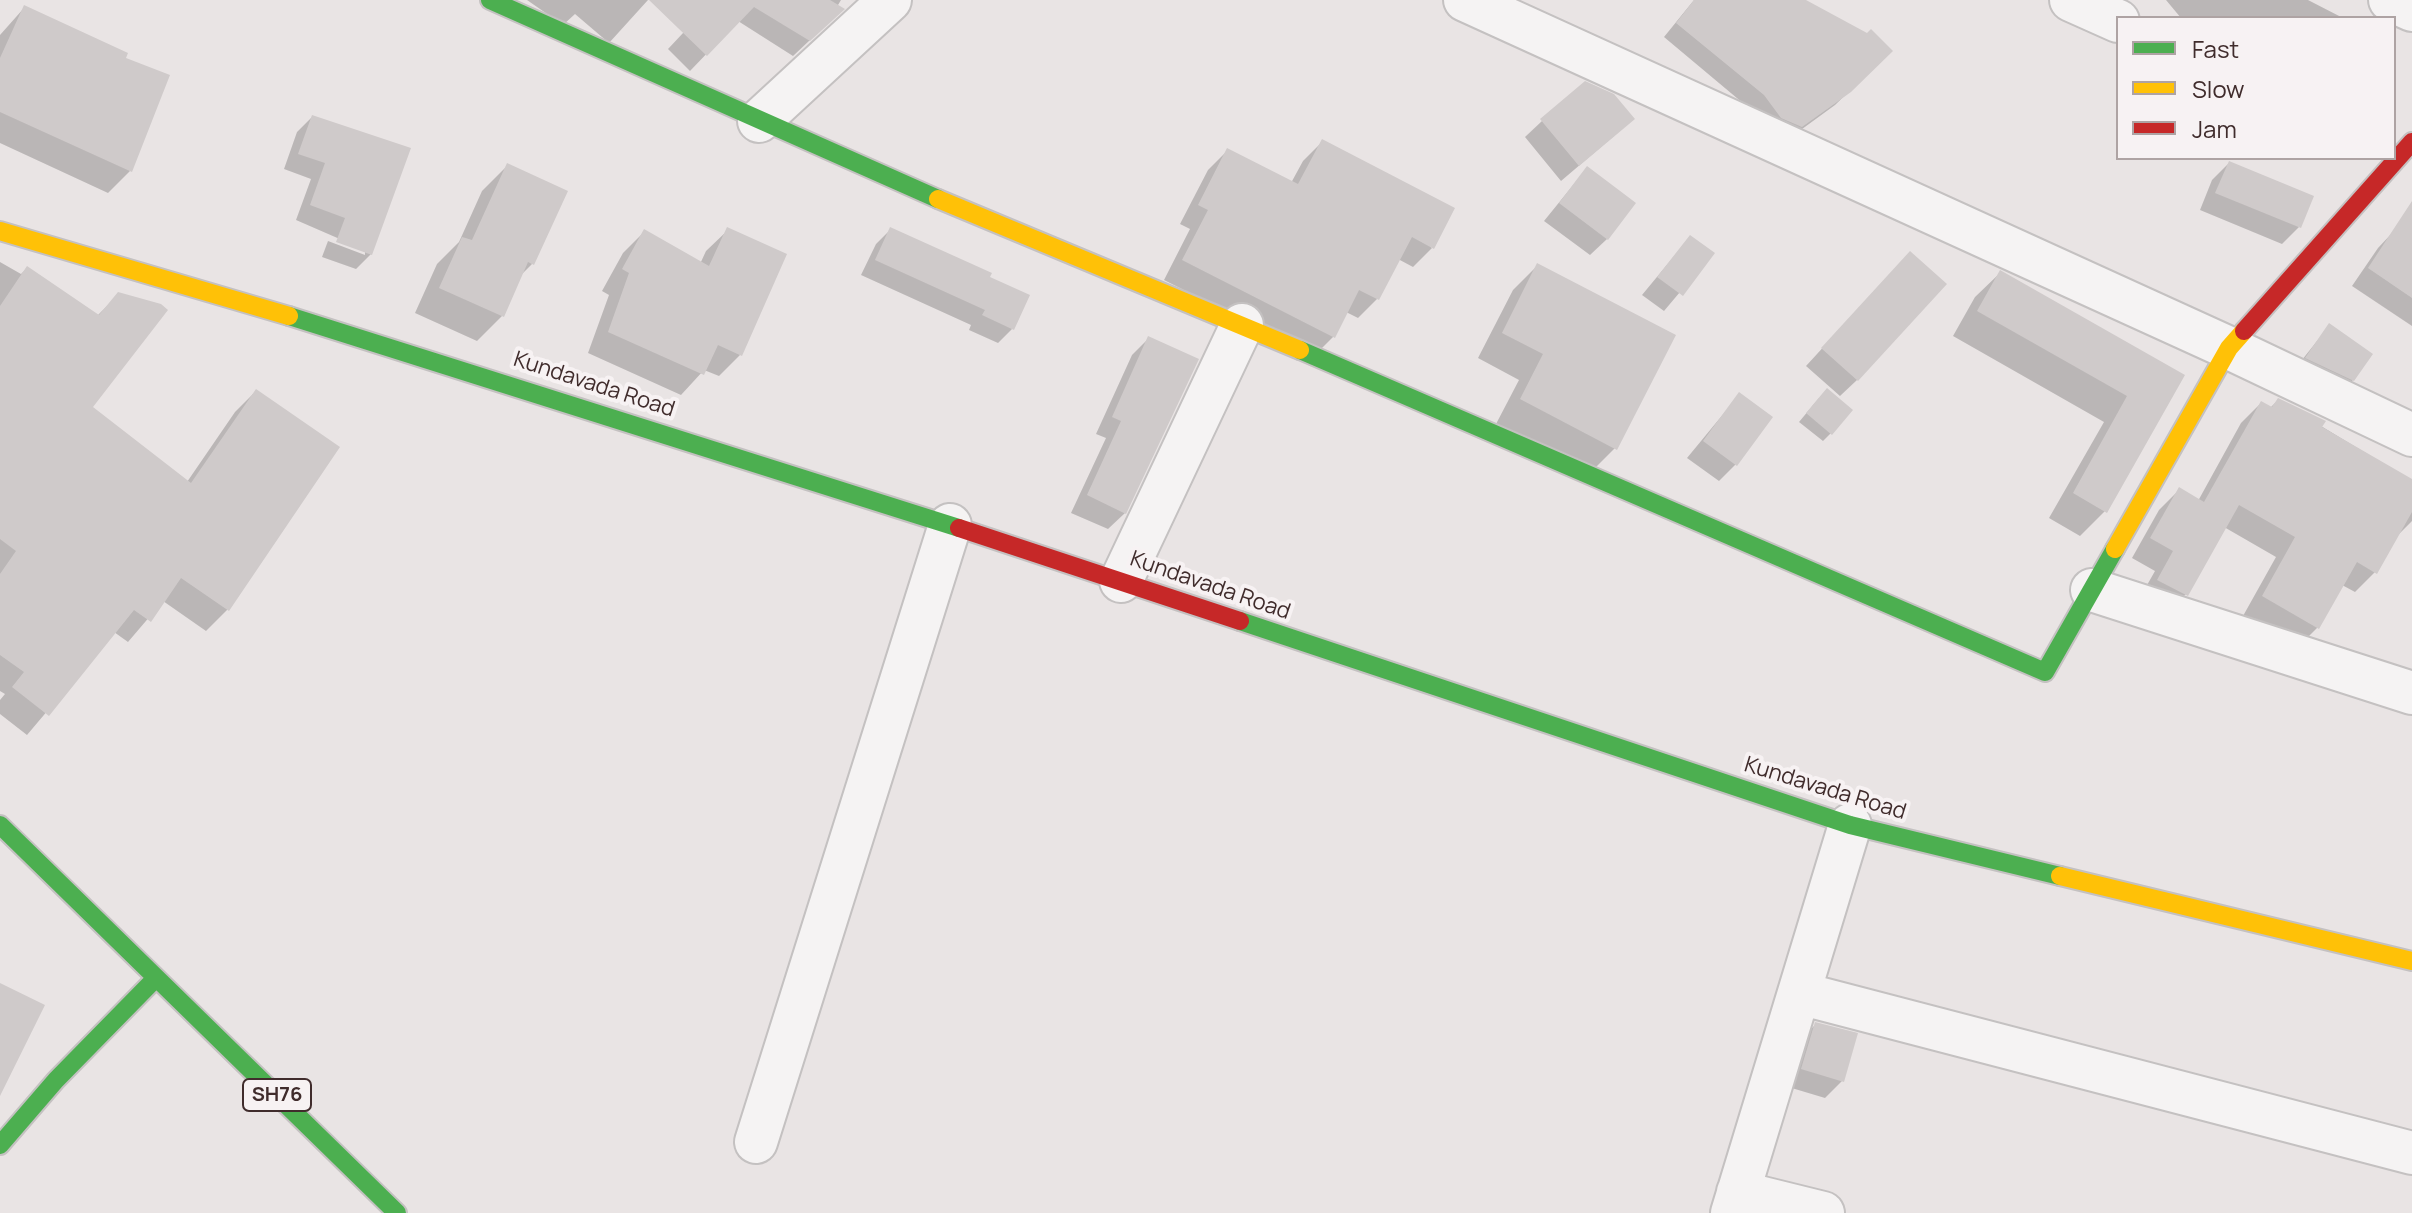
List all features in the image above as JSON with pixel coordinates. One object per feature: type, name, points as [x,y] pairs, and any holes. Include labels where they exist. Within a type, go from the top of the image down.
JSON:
[{"type":"street","points":[[490,0],[759,121],[1242,325],[2045,672],[2229,348],[2394,160]]},
{"type":"street","points":[[759,121],[890,0]]},
{"type":"street","points":[[1465,0],[2229,348],[2412,435]]},
{"type":"street","points":[[2071,0],[2116,20]]},
{"type":"street","points":[[2390,0],[2412,10]]},
{"type":"street","name":"Kundavada Road","points":[[0,231],[418,354],[1121,581],[1850,825],[2412,961]]},
{"type":"street","points":[[1121,581],[1242,325]]},
{"type":"street","points":[[756,1142],[950,525]]},
{"type":"street","points":[[2092,590],[2412,693]]},
{"type":"street","name":"SH76","points":[[0,825],[397,1213]]},
{"type":"street","points":[[1823,1213],[1735,1202],[1850,825]]},
{"type":"street","points":[[0,1145],[56,1080],[156,978]]},
{"type":"street","points":[[1799,993],[2412,1153]]},
{"type":"building","points":[[649,0],[830,0],[845,9],[810,41],[754,7],[707,56]]},
{"type":"building","points":[[1694,0],[1806,0],[1867,33],[1871,29],[1893,51],[1851,92],[1802,127],[1781,118],[1764,95],[1676,23]]},
{"type":"building","points":[[24,5],[128,53],[126,58],[170,75],[132,172],[0,112],[0,58]]},
{"type":"building","points":[[1585,81],[1614,94],[1635,119],[1579,166],[1540,119]]},
{"type":"building","points":[[312,115],[411,148],[372,255],[336,242],[345,218],[310,205],[325,163],[298,154]]},
{"type":"building","points":[[1322,139],[1455,208],[1434,249],[1412,237],[1379,300],[1359,290],[1335,338],[1182,260],[1208,210],[1198,205],[1227,148],[1298,184]]},
{"type":"building","points":[[2229,161],[2314,196],[2301,228],[2215,193]]},
{"type":"building","points":[[507,163],[568,191],[534,265],[528,262],[504,317],[439,288],[462,237],[472,240]]},
{"type":"building","points":[[1587,166],[1636,203],[1608,240],[1559,203]]},
{"type":"building","points":[[2412,201],[2412,298],[2368,268]]},
{"type":"building","points":[[727,227],[787,254],[742,356],[718,345],[704,375],[608,332],[629,273],[622,269],[644,229],[709,266]]},
{"type":"building","points":[[890,227],[992,273],[990,277],[1030,295],[1014,330],[982,315],[985,310],[875,260]]},
{"type":"building","points":[[1690,235],[1715,253],[1683,296],[1657,277]]},
{"type":"building","points":[[1910,251],[1947,284],[1858,381],[1821,348]]},
{"type":"building","points":[[1537,263],[1676,335],[1617,450],[1520,399],[1543,354],[1502,333]]},
{"type":"building","points":[[27,266],[99,315],[118,292],[161,304],[168,310],[93,407],[191,483],[256,389],[340,447],[229,611],[181,578],[151,622],[134,610],[49,716],[12,687],[24,672],[0,655],[0,574],[16,551],[0,539],[0,306]]},
{"type":"building","points":[[2000,270],[2185,375],[2107,513],[2073,493],[2127,396],[1977,311]]},
{"type":"building","points":[[2329,323],[2373,354],[2354,381],[2305,358]]},
{"type":"building","points":[[1148,336],[1199,359],[1126,514],[1087,495],[1121,421],[1112,417]]},
{"type":"building","points":[[1827,388],[1853,410],[1832,435],[1806,413]]},
{"type":"building","points":[[1739,392],[1773,417],[1737,466],[1703,441]]},
{"type":"building","points":[[2278,398],[2326,421],[2322,427],[2412,479],[2412,512],[2377,574],[2357,562],[2319,629],[2262,596],[2295,537],[2239,505],[2188,596],[2157,580],[2173,551],[2150,538],[2179,487],[2204,502],[2261,401],[2272,407]]},
{"type":"building","points":[[0,983],[45,1005],[0,1096]]},
{"type":"building","points":[[1815,1022],[1858,1033],[1844,1082],[1801,1069]]},
{"type":"traffic: fast","points":[[490,0],[938,199]]},
{"type":"traffic: fast","points":[[289,316],[959,528]]},
{"type":"traffic: fast","points":[[1300,350],[2045,672],[2115,549]]},
{"type":"traffic: fast","points":[[1240,621],[1850,825],[2060,876]]},
{"type":"traffic: fast","points":[[0,825],[397,1213]]},
{"type":"traffic: fast","points":[[0,1145],[56,1080],[156,978]]},
{"type":"traffic: slow","points":[[938,199],[1300,350]]},
{"type":"traffic: slow","points":[[0,231],[289,316]]},
{"type":"traffic: slow","points":[[2115,549],[2229,348],[2244,331]]},
{"type":"traffic: slow","points":[[2060,876],[2412,961]]},
{"type":"traffic: jam","points":[[2244,331],[2412,142]]},
{"type":"traffic: jam","points":[[959,528],[1240,621]]}]
